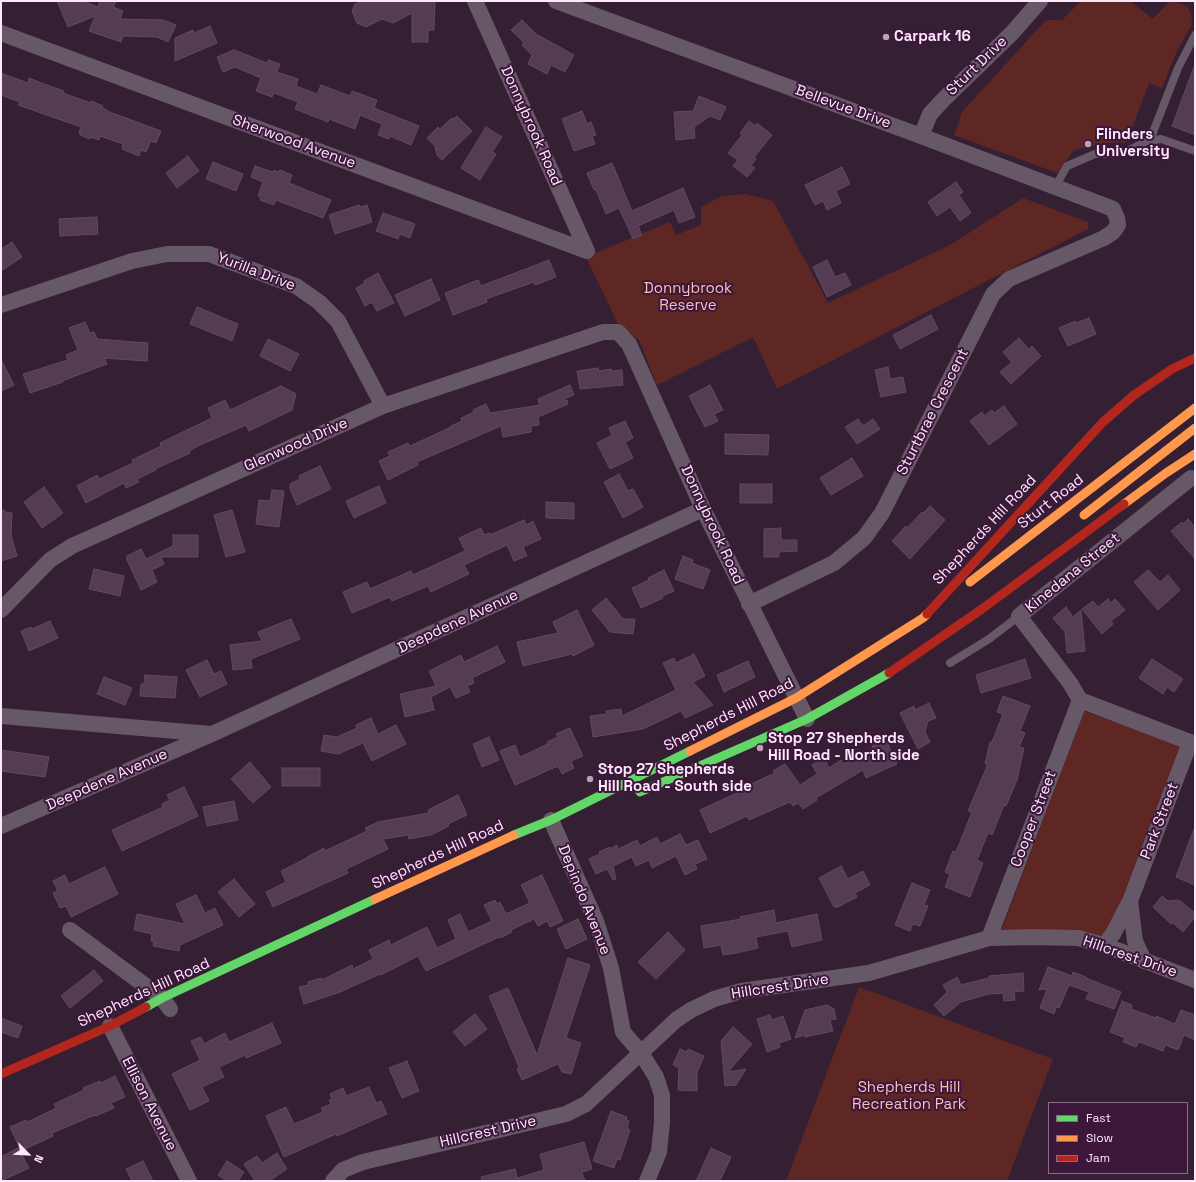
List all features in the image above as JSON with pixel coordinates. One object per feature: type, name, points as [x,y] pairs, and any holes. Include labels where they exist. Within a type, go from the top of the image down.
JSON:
[{"type":"main road","name":"Shepherds Hill Road","points":[[1,1074],[113,1033],[509,837],[555,827],[614,790],[796,698],[923,618],[1103,422],[1134,395],[1172,369],[1195,358]]},
{"type":"main road","name":"Sturt Road","points":[[923,618],[1195,408]]},
{"type":"main road","name":"Sturt Road","points":[[1077,521],[1195,428]]},
{"type":"main road","name":"Shepherds Hill Road","points":[[635,794],[807,719],[890,673],[982,608],[1166,473],[1195,454]]},
{"type":"main road","points":[[982,608],[1037,557]]},
{"type":"street","name":"Donnybrook Road","points":[[475,1],[587,251]]},
{"type":"street","name":"Bellevue Drive","points":[[556,1],[921,136],[1113,209],[1118,225]]},
{"type":"street","name":"Sturt Drive","points":[[921,136],[930,114],[1012,33],[1040,1]]},
{"type":"street","name":"Sherwood Avenue","points":[[1,33],[587,251]]},
{"type":"street","name":"Sturtbrae Crescent","points":[[749,604],[834,563],[864,538],[882,513],[993,294],[1009,278],[1104,238],[1113,232],[1118,225]]},
{"type":"street","name":"Yurilla Drive","points":[[1,305],[132,261],[167,254],[210,254],[296,286],[319,302],[338,321],[383,406]]},
{"type":"street","name":"Glenwood Drive","points":[[1,610],[50,560],[72,546],[383,406],[603,332],[618,332]]},
{"type":"street","name":"Donnybrook Road","points":[[618,332],[629,344],[703,509],[807,719]]},
{"type":"street","name":"Kinedana Street","points":[[1080,700],[1070,683],[1020,616],[1191,478]]},
{"type":"street","name":"Deepdene Avenue","points":[[1,826],[212,734],[703,509]]},
{"type":"street","points":[[1080,700],[1192,743]]},
{"type":"street","name":"Cooper Street","points":[[989,938],[1080,700]]},
{"type":"street","name":"Deepdene Avenue","points":[[1,716],[212,734]]},
{"type":"street","name":"Park Street","points":[[1104,945],[1113,934],[1130,901],[1192,743]]},
{"type":"street","name":"Depindo Avenue","points":[[555,827],[596,921],[611,968],[623,1032],[640,1053],[656,1078],[662,1095],[662,1122],[659,1152],[647,1181]]},
{"type":"street","name":"Park Street","points":[[1130,901],[1135,941],[1144,961]]},
{"type":"street","points":[[70,930],[168,1006]]},
{"type":"street","name":"Hillcrest Drive","points":[[333,1181],[343,1170],[363,1162],[566,1114],[586,1104],[676,1020],[691,1010],[714,999],[741,991],[869,973],[989,938],[1078,938],[1104,945],[1195,980]]},
{"type":"street","name":"Ellison Avenue","points":[[113,1033],[189,1181]]},
{"type":"lane","points":[[1150,140],[1178,68],[1195,35]]},
{"type":"lane","points":[[1055,187],[1067,166],[1095,154],[1123,153],[1150,140],[1161,139],[1195,152]]},
{"type":"lane","points":[[950,663],[989,639],[1020,616]]},
{"type":"green space","points":[[1081,1],[1130,1],[1153,19],[1170,1],[1173,1],[1188,7],[1191,14],[1192,24],[1177,51],[1162,88],[1149,83],[1127,142],[1108,143],[1074,150],[1057,173],[954,135],[962,112],[1046,20],[1062,20]]},
{"type":"green space","name":"Donnybrook Reserve","points":[[745,194],[773,201],[828,303],[950,245],[1023,198],[1088,222],[1088,229],[777,389],[753,337],[657,385],[639,340],[618,324],[586,257],[670,222],[676,235],[701,225],[701,207],[722,196]]},
{"type":"green space","points":[[1084,711],[1180,745],[1108,936],[1062,930],[1002,929]]},
{"type":"green space","name":"Shepherds Hill Recreation Park","points":[[859,987],[1053,1059],[1007,1181],[786,1181]]},
{"type":"building","points":[[57,1],[83,1],[98,7],[100,1],[116,1],[113,7],[123,11],[120,19],[163,20],[176,25],[168,42],[157,37],[123,36],[121,42],[89,31],[95,16],[68,27]]},
{"type":"building","points":[[363,1],[435,1],[434,30],[428,30],[428,42],[412,42],[412,13],[393,23],[382,19],[366,27],[357,23],[352,11],[355,4]]},
{"type":"building","points":[[522,20],[536,34],[574,55],[565,72],[551,65],[547,74],[528,64],[532,55],[522,45],[524,43],[511,30]]},
{"type":"building","points":[[210,26],[217,43],[175,61],[175,38],[193,30],[194,33]]},
{"type":"building","points":[[234,50],[267,63],[268,60],[280,64],[277,72],[298,79],[296,86],[317,94],[321,85],[350,96],[352,91],[377,100],[374,108],[419,126],[411,145],[390,136],[389,139],[378,135],[382,124],[360,115],[355,129],[329,119],[328,122],[295,109],[298,102],[274,93],[272,97],[256,91],[261,78],[235,67],[223,72],[217,57]]},
{"type":"building","points":[[1195,67],[1195,135],[1172,126]]},
{"type":"building","points":[[1,73],[28,83],[29,78],[64,91],[63,93],[91,103],[91,101],[103,106],[102,108],[107,111],[161,131],[156,143],[151,141],[146,152],[141,150],[139,156],[122,149],[123,144],[100,136],[99,140],[91,137],[90,139],[80,135],[79,133],[81,127],[18,105],[20,102],[1,95]]},
{"type":"building","points":[[699,96],[726,107],[720,120],[710,116],[694,127],[695,138],[676,140],[674,112],[693,111]]},
{"type":"building","points":[[582,111],[587,124],[591,122],[596,135],[592,136],[595,144],[574,151],[562,119]]},
{"type":"building","points":[[457,116],[472,131],[442,160],[437,155],[435,146],[427,138],[438,127],[440,129],[452,118],[453,119]]},
{"type":"building","points":[[749,121],[755,126],[757,123],[772,135],[754,157],[756,159],[751,165],[755,168],[747,177],[733,166],[738,160],[728,153],[742,135],[740,133]]},
{"type":"building","points":[[486,127],[502,137],[492,152],[496,154],[480,180],[461,168]]},
{"type":"building","points":[[188,156],[199,171],[177,188],[166,173]]},
{"type":"building","points":[[213,162],[243,174],[236,191],[206,179]]},
{"type":"building","points":[[612,163],[632,211],[683,188],[695,217],[679,223],[674,210],[638,226],[642,235],[633,239],[619,208],[606,214],[587,173]]},
{"type":"building","points":[[255,166],[273,172],[274,170],[279,172],[280,170],[292,175],[289,183],[331,200],[323,218],[276,200],[274,205],[260,200],[261,197],[258,196],[263,182],[251,177]]},
{"type":"building","points":[[842,167],[850,184],[836,191],[841,203],[827,210],[823,201],[815,205],[805,185]]},
{"type":"building","points":[[956,182],[963,192],[959,195],[971,213],[960,221],[950,207],[937,216],[928,202]]},
{"type":"building","points":[[359,205],[360,207],[367,205],[372,222],[335,234],[329,215]]},
{"type":"building","points":[[383,213],[415,224],[410,238],[400,234],[398,239],[376,231]]},
{"type":"building","points":[[97,217],[98,234],[60,236],[59,219]]},
{"type":"building","points":[[12,242],[22,257],[1,271],[1,249]]},
{"type":"building","points":[[549,260],[556,277],[535,285],[534,282],[486,299],[487,302],[453,315],[445,293],[478,280],[481,286]]},
{"type":"building","points":[[827,260],[835,277],[845,273],[851,285],[827,297],[813,267]]},
{"type":"building","points":[[378,273],[394,303],[377,311],[372,302],[365,306],[356,288],[365,283],[364,281]]},
{"type":"building","points":[[431,279],[440,300],[405,316],[395,295]]},
{"type":"building","points":[[197,307],[238,324],[232,341],[190,324]]},
{"type":"building","points":[[931,315],[938,329],[900,349],[893,335]]},
{"type":"building","points":[[1089,318],[1096,334],[1068,346],[1059,328],[1075,321],[1076,323]]},
{"type":"building","points":[[85,322],[90,333],[94,332],[97,339],[148,343],[147,361],[104,358],[107,364],[62,381],[63,382],[30,393],[23,374],[68,360],[66,355],[78,350],[69,328]]},
{"type":"building","points":[[1019,338],[1029,349],[1032,346],[1041,356],[1011,384],[1000,372],[1012,362],[1003,352]]},
{"type":"building","points":[[268,339],[299,354],[290,371],[260,356]]},
{"type":"building","points":[[1,359],[14,385],[1,391]]},
{"type":"building","points":[[888,367],[890,379],[903,377],[906,392],[881,397],[875,370]]},
{"type":"building","points":[[598,368],[599,371],[611,369],[611,371],[622,370],[623,385],[580,389],[577,371]]},
{"type":"building","points":[[570,385],[574,395],[564,399],[565,401],[567,400],[568,404],[538,417],[539,425],[531,426],[531,432],[503,437],[501,426],[417,462],[418,465],[388,480],[379,461],[390,456],[388,452],[408,443],[410,446],[451,427],[462,421],[461,418],[474,412],[473,410],[486,404],[490,413],[540,405],[538,399]]},
{"type":"building","points":[[710,385],[723,410],[714,414],[718,421],[705,427],[689,396]]},
{"type":"building","points":[[281,386],[296,394],[292,410],[249,431],[246,425],[198,446],[189,451],[190,453],[137,479],[139,482],[126,488],[124,483],[86,503],[77,486],[97,475],[99,479],[133,463],[132,460],[161,446],[160,443],[212,418],[208,408],[225,400],[230,410]]},
{"type":"building","points":[[1004,406],[1017,424],[989,445],[970,421],[982,412],[984,416],[992,410],[994,413]]},
{"type":"building","points":[[858,419],[863,426],[873,419],[880,429],[857,444],[845,427]]},
{"type":"building","points":[[625,421],[633,438],[625,442],[633,458],[610,469],[597,443],[612,435],[609,428]]},
{"type":"building","points":[[725,434],[769,435],[768,455],[725,454]]},
{"type":"building","points":[[852,458],[863,476],[831,495],[820,478]]},
{"type":"building","points":[[320,466],[331,489],[297,505],[290,489],[290,484],[300,479],[299,476]]},
{"type":"building","points":[[619,474],[628,491],[633,489],[643,507],[623,518],[604,482]]},
{"type":"building","points":[[740,484],[772,484],[772,503],[740,503]]},
{"type":"building","points":[[379,486],[386,503],[354,518],[346,501]]},
{"type":"building","points":[[44,487],[63,513],[42,528],[24,502]]},
{"type":"building","points":[[272,490],[284,491],[279,527],[256,524],[259,500],[270,501]]},
{"type":"building","points":[[546,502],[574,503],[574,519],[546,518]]},
{"type":"building","points":[[930,506],[945,520],[910,559],[892,541],[906,526],[907,528]]},
{"type":"building","points":[[4,510],[5,512],[12,513],[11,535],[17,556],[1,561],[1,511]]},
{"type":"building","points":[[232,510],[245,552],[226,557],[214,515]]},
{"type":"building","points":[[1188,519],[1195,527],[1195,559],[1171,531],[1182,522],[1183,524]]},
{"type":"building","points":[[524,520],[526,525],[533,521],[541,539],[523,547],[527,556],[514,561],[507,545],[464,565],[469,574],[431,592],[428,586],[392,601],[390,597],[352,613],[343,592],[367,582],[370,589],[411,571],[413,575],[465,551],[459,538],[481,528],[484,535],[490,533],[490,535]]},
{"type":"building","points":[[781,528],[781,540],[797,540],[797,551],[779,552],[779,557],[764,557],[764,529]]},
{"type":"building","points":[[173,535],[198,535],[198,557],[161,557],[164,564],[152,570],[157,582],[141,590],[127,560],[127,556],[141,549],[146,559],[173,546]]},
{"type":"building","points":[[683,556],[693,560],[692,563],[710,570],[703,589],[675,579]]},
{"type":"building","points":[[94,569],[124,576],[120,596],[89,589]]},
{"type":"building","points":[[664,570],[674,591],[641,608],[632,588],[649,580],[648,578]]},
{"type":"building","points":[[1148,570],[1160,582],[1168,575],[1180,590],[1158,610],[1134,582]]},
{"type":"building","points":[[606,598],[623,619],[635,619],[633,634],[610,632],[592,610]]},
{"type":"building","points":[[1108,599],[1111,603],[1115,599],[1125,610],[1111,621],[1113,624],[1102,634],[1082,609],[1093,601],[1098,607]]},
{"type":"building","points":[[1066,607],[1073,617],[1081,610],[1085,651],[1067,653],[1065,632],[1053,618]]},
{"type":"building","points":[[577,610],[594,645],[573,656],[572,654],[523,666],[517,642],[558,633],[553,622]]},
{"type":"building","points":[[291,619],[300,639],[251,659],[252,668],[233,670],[230,645],[262,641],[258,632]]},
{"type":"building","points":[[50,621],[58,638],[29,651],[21,631],[31,627],[32,629]]},
{"type":"building","points":[[497,646],[505,662],[472,678],[474,683],[467,686],[470,692],[456,698],[450,687],[431,697],[434,710],[405,717],[400,694],[436,686],[429,671],[461,655],[464,662]]},
{"type":"building","points":[[694,654],[705,676],[693,682],[713,705],[685,718],[681,711],[643,729],[593,737],[590,716],[607,714],[606,711],[621,709],[622,716],[676,690],[663,663],[674,658],[676,663]]},
{"type":"building","points":[[1025,659],[1031,678],[981,693],[976,675]]},
{"type":"building","points":[[1152,659],[1183,679],[1174,692],[1167,687],[1163,694],[1139,678]]},
{"type":"building","points":[[207,660],[214,674],[221,671],[227,684],[200,697],[186,670]]},
{"type":"building","points":[[748,661],[755,677],[724,692],[717,675]]},
{"type":"building","points":[[145,675],[177,677],[175,698],[140,696],[141,684],[144,684]]},
{"type":"building","points":[[104,677],[132,688],[125,705],[97,694]]},
{"type":"building","points":[[1003,696],[1030,706],[1020,731],[1025,733],[1019,747],[1024,748],[1017,780],[1006,806],[1004,805],[992,835],[988,833],[977,860],[983,863],[970,897],[945,887],[950,874],[945,872],[953,851],[956,852],[972,812],[968,811],[988,764],[985,764],[990,742],[992,742],[1003,714],[997,712]]},
{"type":"building","points":[[929,703],[936,718],[928,721],[925,732],[930,742],[918,749],[900,713],[914,706],[915,710]]},
{"type":"building","points":[[371,718],[378,734],[396,725],[406,744],[372,761],[363,743],[338,754],[321,751],[324,735],[337,737],[357,728],[356,725]]},
{"type":"building","points":[[570,728],[583,756],[571,761],[574,768],[562,774],[558,766],[515,785],[500,751],[515,745],[520,757],[548,744],[547,742],[558,737],[556,734]]},
{"type":"building","points":[[489,737],[499,760],[482,767],[473,744]]},
{"type":"building","points":[[886,740],[897,764],[866,778],[863,770],[816,798],[817,800],[803,809],[798,803],[793,806],[790,802],[749,820],[747,816],[710,833],[700,810],[775,773],[773,771],[785,764],[800,785],[817,774],[812,765],[824,758],[829,768],[841,760],[843,764],[871,752],[870,749],[873,748],[872,746]]},
{"type":"building","points":[[1,750],[49,757],[45,777],[1,771]]},
{"type":"building","points":[[250,762],[271,787],[253,803],[231,779]]},
{"type":"building","points":[[282,768],[320,768],[320,786],[282,786]]},
{"type":"building","points":[[184,787],[198,816],[122,851],[112,830],[163,807],[162,804],[170,800],[167,795]]},
{"type":"building","points":[[458,795],[467,815],[448,824],[449,826],[431,835],[409,839],[408,835],[383,839],[388,849],[346,869],[348,873],[273,907],[266,892],[286,882],[281,871],[324,848],[325,851],[367,831],[365,828],[378,822],[429,813],[428,810]]},
{"type":"building","points":[[234,801],[238,820],[207,826],[203,807]]},
{"type":"building","points":[[1195,829],[1195,885],[1176,877]]},
{"type":"building","points":[[680,834],[686,845],[698,840],[707,859],[695,864],[697,869],[685,875],[676,856],[652,868],[649,860],[636,866],[632,857],[613,866],[616,879],[613,880],[607,869],[596,874],[589,859],[600,854],[599,852],[617,845],[618,849],[637,840],[640,846],[657,837],[660,844]]},
{"type":"building","points":[[841,866],[848,879],[863,871],[870,885],[855,893],[857,897],[838,907],[834,907],[819,878]]},
{"type":"building","points":[[105,867],[118,894],[71,917],[66,906],[60,908],[53,893],[58,891],[53,881],[65,875],[69,884]]},
{"type":"building","points":[[542,875],[563,921],[550,927],[547,921],[538,926],[534,919],[511,930],[512,932],[500,938],[499,937],[426,971],[418,956],[381,975],[380,974],[340,992],[304,1004],[299,987],[308,985],[308,982],[321,978],[322,980],[352,965],[353,969],[373,959],[369,950],[389,940],[391,945],[427,927],[437,948],[456,939],[448,920],[460,914],[468,932],[492,921],[484,905],[495,900],[497,904],[500,902],[506,914],[530,903],[521,885]]},
{"type":"building","points":[[234,879],[255,904],[239,917],[218,892]]},
{"type":"building","points":[[912,883],[930,890],[924,905],[928,906],[920,926],[913,924],[910,931],[895,925]]},
{"type":"building","points":[[196,895],[205,913],[215,908],[223,925],[180,945],[179,951],[153,946],[154,942],[151,941],[152,934],[134,930],[137,914],[185,924],[176,904]]},
{"type":"building","points":[[1162,896],[1168,901],[1179,900],[1195,913],[1195,917],[1183,932],[1173,923],[1171,924],[1153,907]]},
{"type":"building","points":[[774,910],[776,923],[817,914],[822,940],[792,947],[788,931],[756,937],[758,948],[737,953],[723,955],[721,945],[704,948],[701,926],[741,919],[740,917]]},
{"type":"building","points":[[578,919],[587,939],[566,949],[557,929]]},
{"type":"building","points":[[668,932],[685,950],[656,979],[638,962]]},
{"type":"building","points":[[568,958],[590,965],[566,1038],[581,1043],[571,1074],[562,1072],[558,1064],[522,1080],[517,1069],[519,1067],[489,996],[508,988],[537,1055]]},
{"type":"building","points":[[1048,967],[1072,976],[1073,972],[1121,992],[1114,1009],[1086,999],[1089,992],[1069,985],[1059,1008],[1056,1007],[1054,1014],[1040,1008],[1047,989],[1039,990]]},
{"type":"building","points":[[94,970],[103,981],[70,1008],[61,996]]},
{"type":"building","points":[[1023,973],[1024,991],[1014,992],[1015,1000],[1004,1001],[1003,993],[989,994],[961,1002],[944,1016],[934,1005],[947,992],[943,985],[957,977],[961,985],[989,978],[989,976]]},
{"type":"building","points":[[1122,1001],[1132,1005],[1131,1009],[1156,1018],[1156,1016],[1175,1024],[1181,1010],[1195,1015],[1195,1040],[1184,1035],[1178,1050],[1165,1045],[1163,1051],[1139,1042],[1136,1047],[1123,1042],[1125,1038],[1110,1032]]},
{"type":"building","points":[[827,1005],[834,1009],[836,1019],[830,1020],[833,1031],[795,1038],[805,1010]]},
{"type":"building","points":[[475,1014],[487,1029],[465,1046],[453,1032]]},
{"type":"building","points":[[770,1015],[772,1020],[783,1016],[791,1039],[779,1043],[780,1047],[767,1052],[757,1019]]},
{"type":"building","points":[[1,1018],[22,1026],[18,1038],[1,1032]]},
{"type":"building","points":[[272,1023],[281,1043],[246,1058],[245,1055],[219,1067],[224,1077],[202,1087],[209,1101],[190,1110],[172,1074],[200,1060],[191,1041],[201,1037],[204,1044],[225,1033],[229,1042]]},
{"type":"building","points":[[733,1027],[752,1044],[728,1072],[746,1069],[736,1085],[725,1086],[721,1041]]},
{"type":"building","points":[[680,1049],[687,1052],[688,1049],[704,1056],[697,1072],[697,1091],[678,1090],[679,1068],[673,1065]]},
{"type":"building","points":[[407,1061],[419,1091],[402,1098],[389,1068]]},
{"type":"building","points":[[115,1076],[125,1097],[111,1103],[114,1108],[52,1133],[53,1136],[21,1151],[10,1127],[26,1120],[28,1122],[56,1108],[54,1104],[84,1090],[83,1088],[100,1081],[101,1083]]},
{"type":"building","points":[[369,1087],[376,1103],[381,1101],[387,1114],[284,1157],[266,1116],[286,1107],[294,1124],[323,1112],[321,1108],[331,1104],[329,1100],[332,1099],[330,1094],[343,1088],[346,1096]]},
{"type":"building","points":[[611,1111],[627,1117],[626,1120],[629,1121],[627,1128],[630,1130],[620,1160],[617,1159],[614,1168],[593,1161]]},
{"type":"building","points":[[584,1142],[592,1169],[582,1172],[585,1181],[519,1181],[518,1178],[544,1170],[540,1154]]},
{"type":"building","points":[[18,1148],[29,1168],[1,1181],[1,1157]]},
{"type":"building","points":[[711,1148],[731,1157],[720,1181],[696,1181]]},
{"type":"building","points":[[277,1153],[287,1169],[269,1181],[255,1181],[244,1164],[257,1156],[262,1163]]},
{"type":"building","points":[[143,1161],[153,1181],[132,1181],[126,1169]]},
{"type":"building","points":[[227,1161],[244,1172],[238,1181],[227,1181],[218,1175]]},
{"type":"building","points":[[515,1169],[518,1181],[482,1181],[481,1177]]},
{"type":"traffic: fast","points":[[640,792],[807,719],[889,673]]},
{"type":"traffic: fast","points":[[514,835],[551,820],[690,751]]},
{"type":"traffic: fast","points":[[146,1007],[162,998],[375,899]]},
{"type":"traffic: slow","points":[[970,582],[1195,408]]},
{"type":"traffic: slow","points":[[1084,515],[1195,428]]},
{"type":"traffic: slow","points":[[1124,504],[1195,454]]},
{"type":"traffic: slow","points":[[690,751],[796,698],[923,618],[927,614]]},
{"type":"traffic: slow","points":[[375,899],[514,835]]},
{"type":"traffic: jam","points":[[927,614],[1103,422],[1134,395],[1172,369],[1195,358]]},
{"type":"traffic: jam","points":[[889,673],[982,609],[1124,504]]},
{"type":"traffic: jam","points":[[1,1074],[110,1026],[146,1007]]},
{"type":"place","name":"Carpark 16","points":[[886,37]]},
{"type":"place","name":"Flinders University","points":[[1088,144]]},
{"type":"place","name":"Stop 27 Shepherds Hill Road - North side","points":[[760,748]]},
{"type":"place","name":"Stop 27 Shepherds Hill Road - South side","points":[[590,779]]}]
